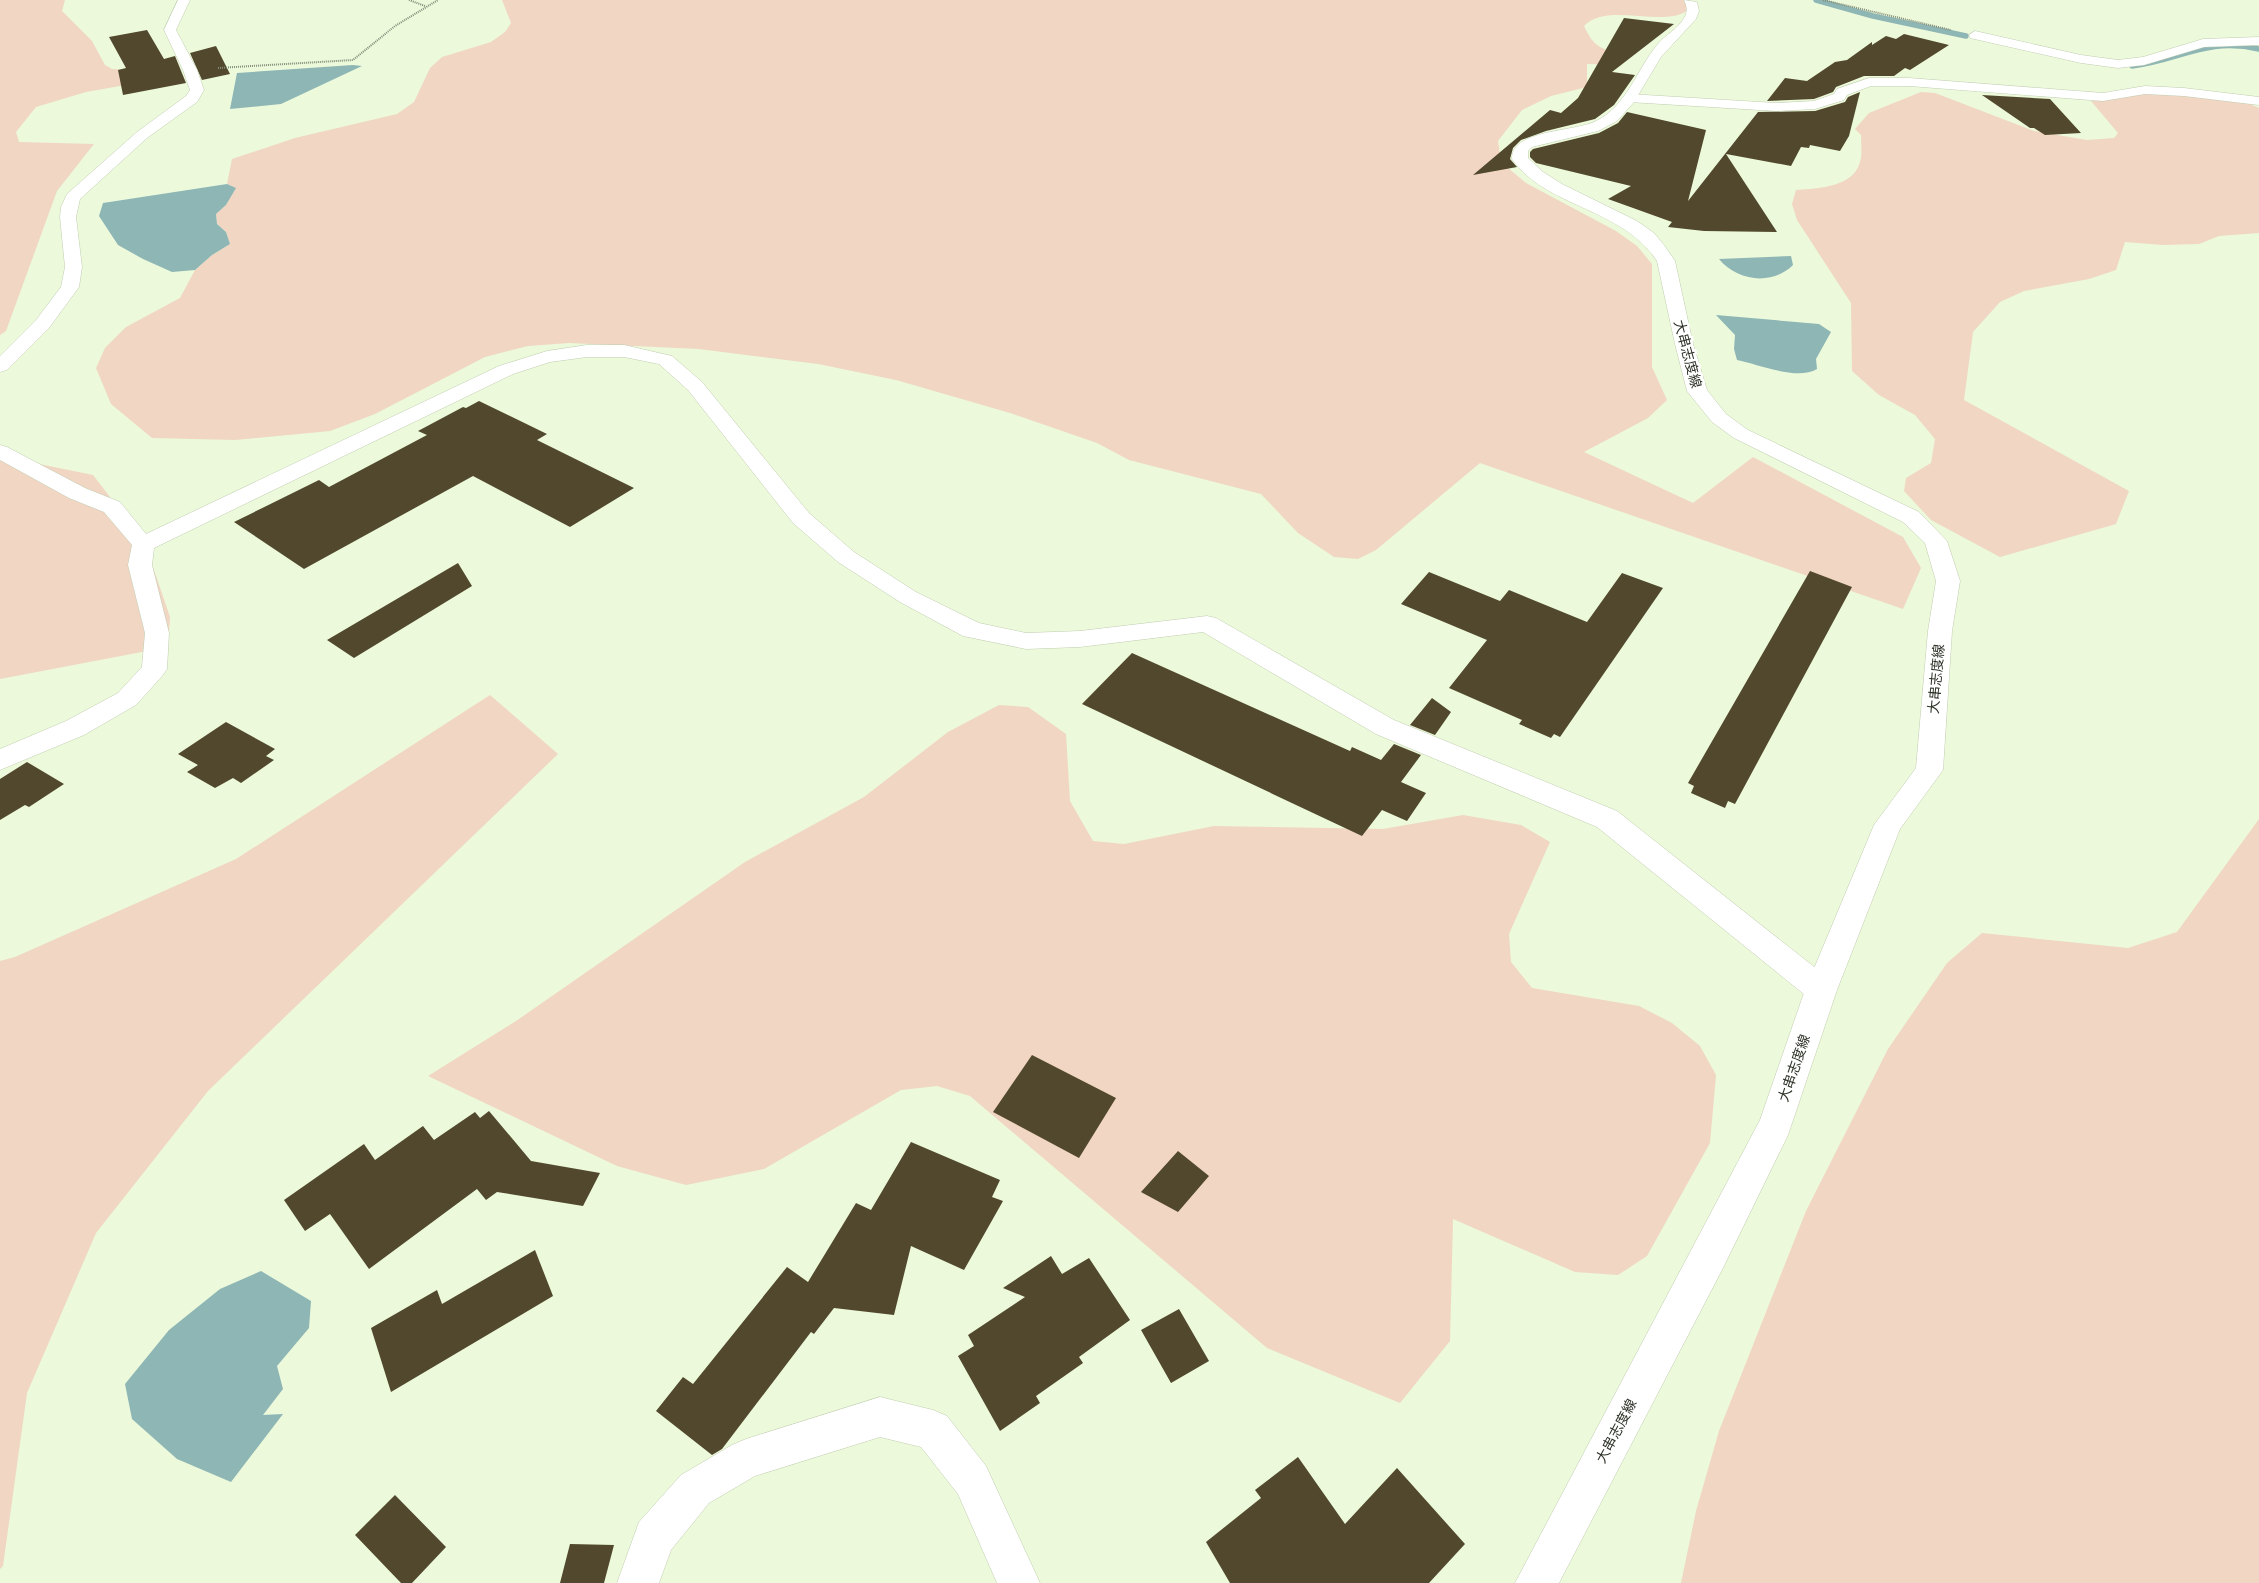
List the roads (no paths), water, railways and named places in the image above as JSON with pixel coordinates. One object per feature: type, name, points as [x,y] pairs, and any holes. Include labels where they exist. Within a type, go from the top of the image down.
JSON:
[{"type":"street","points":[[0,366],[55,311],[73,279],[67,220],[68,209],[73,197],[142,135],[192,99],[197,90],[190,70],[170,30],[184,0]]},
{"type":"street","name":"大串志度線","points":[[1536,1583],[1710,1255],[1776,1124],[1821,990],[1888,824],[1929,770],[1940,631],[1948,581],[1936,542],[1911,518],[1741,434],[1719,418],[1697,391],[1684,344],[1666,261],[1658,249],[1648,237],[1631,225],[1537,176],[1520,159],[1522,147],[1532,142],[1584,132],[1614,118],[1663,46],[1686,25],[1692,14],[1693,5],[1690,0]]},
{"type":"street","points":[[1975,35],[2081,59],[2118,64],[2144,61],[2203,43],[2259,41]]},
{"type":"street","points":[[1629,98],[1776,106],[1815,105],[1838,97],[1842,92],[1869,82],[1885,82],[2103,97],[2145,90],[2259,100]]},
{"type":"street","points":[[143,544],[506,370],[547,357],[588,351],[624,352],[665,360],[695,386],[801,518],[846,558],[908,598],[972,630],[1026,641],[1080,639],[1207,624],[1385,728],[1607,819],[1821,990]]},
{"type":"street","points":[[0,451],[77,492],[112,507],[143,544],[140,565],[157,633],[154,669],[127,699],[75,728],[0,760]]},
{"type":"street","points":[[638,1583],[654,1537],[695,1489],[746,1459],[880,1417],[933,1430],[972,1480],[1019,1583]]},
{"type":"water","points":[[353,65],[362,66],[281,104],[230,109],[237,73]]},
{"type":"water","points":[[227,184],[236,188],[226,205],[216,214],[217,224],[226,232],[230,244],[212,255],[195,270],[172,272],[118,245],[99,216],[103,203]]},
{"type":"water","points":[[1791,256],[1793,265],[1785,272],[1765,278],[1745,276],[1735,272],[1719,259]]},
{"type":"water","points":[[1716,315],[1819,324],[1831,332],[1816,359],[1817,369],[1809,372],[1788,372],[1737,360],[1734,349],[1735,335]]},
{"type":"water","points":[[261,1271],[311,1301],[309,1328],[277,1366],[283,1389],[263,1415],[283,1414],[231,1482],[177,1459],[132,1419],[125,1384],[169,1330],[220,1289]]},
{"type":"waterway","points":[[1816,0],[1873,16],[1966,36]]},
{"type":"waterway","points":[[2132,66],[2208,48],[2240,46],[2259,49]]}]
